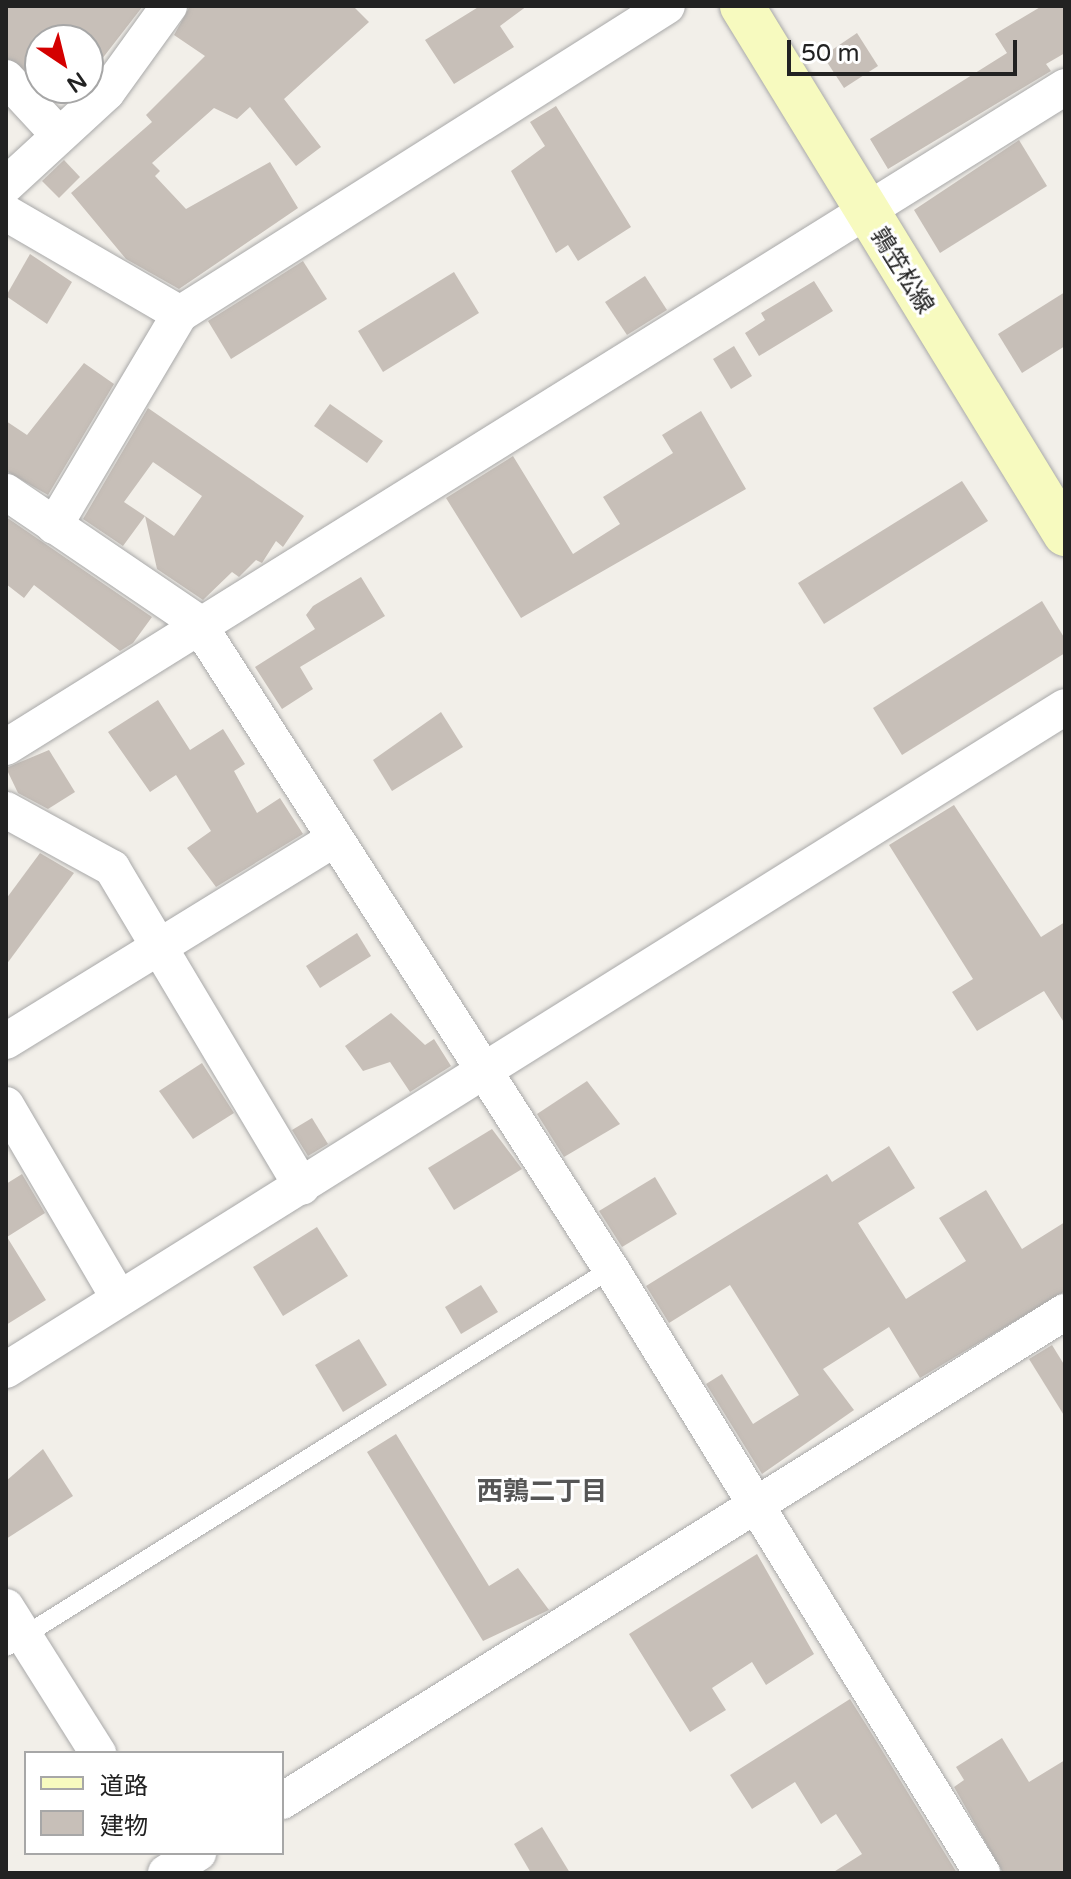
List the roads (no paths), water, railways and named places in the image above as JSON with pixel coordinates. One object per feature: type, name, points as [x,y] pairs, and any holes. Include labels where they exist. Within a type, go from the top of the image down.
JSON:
[{"type":"main road","name":"鶉笠松線","points":[[742,6],[1065,534]]},
{"type":"street","points":[[6,185],[107,92],[169,6]]},
{"type":"street","points":[[54,526],[180,314],[667,6]]},
{"type":"street","points":[[6,78],[59,135]]},
{"type":"street","points":[[6,747],[197,622],[1065,87]]},
{"type":"street","points":[[6,213],[180,314]]},
{"type":"street","points":[[6,492],[197,622],[611,1269],[982,1873]]},
{"type":"street","points":[[6,1370],[485,1073],[1065,707]]},
{"type":"street","points":[[6,810],[112,868],[302,1187]]},
{"type":"street","points":[[6,1041],[160,949],[334,839]]},
{"type":"street","points":[[6,1105],[119,1298]]},
{"type":"street","points":[[284,1800],[1065,1312]]},
{"type":"street","points":[[13,1630],[97,1751]]},
{"type":"lane","points":[[13,1630],[611,1269]]},
{"type":"district","name":"西鶉二丁目","points":[[542,1492]]}]
